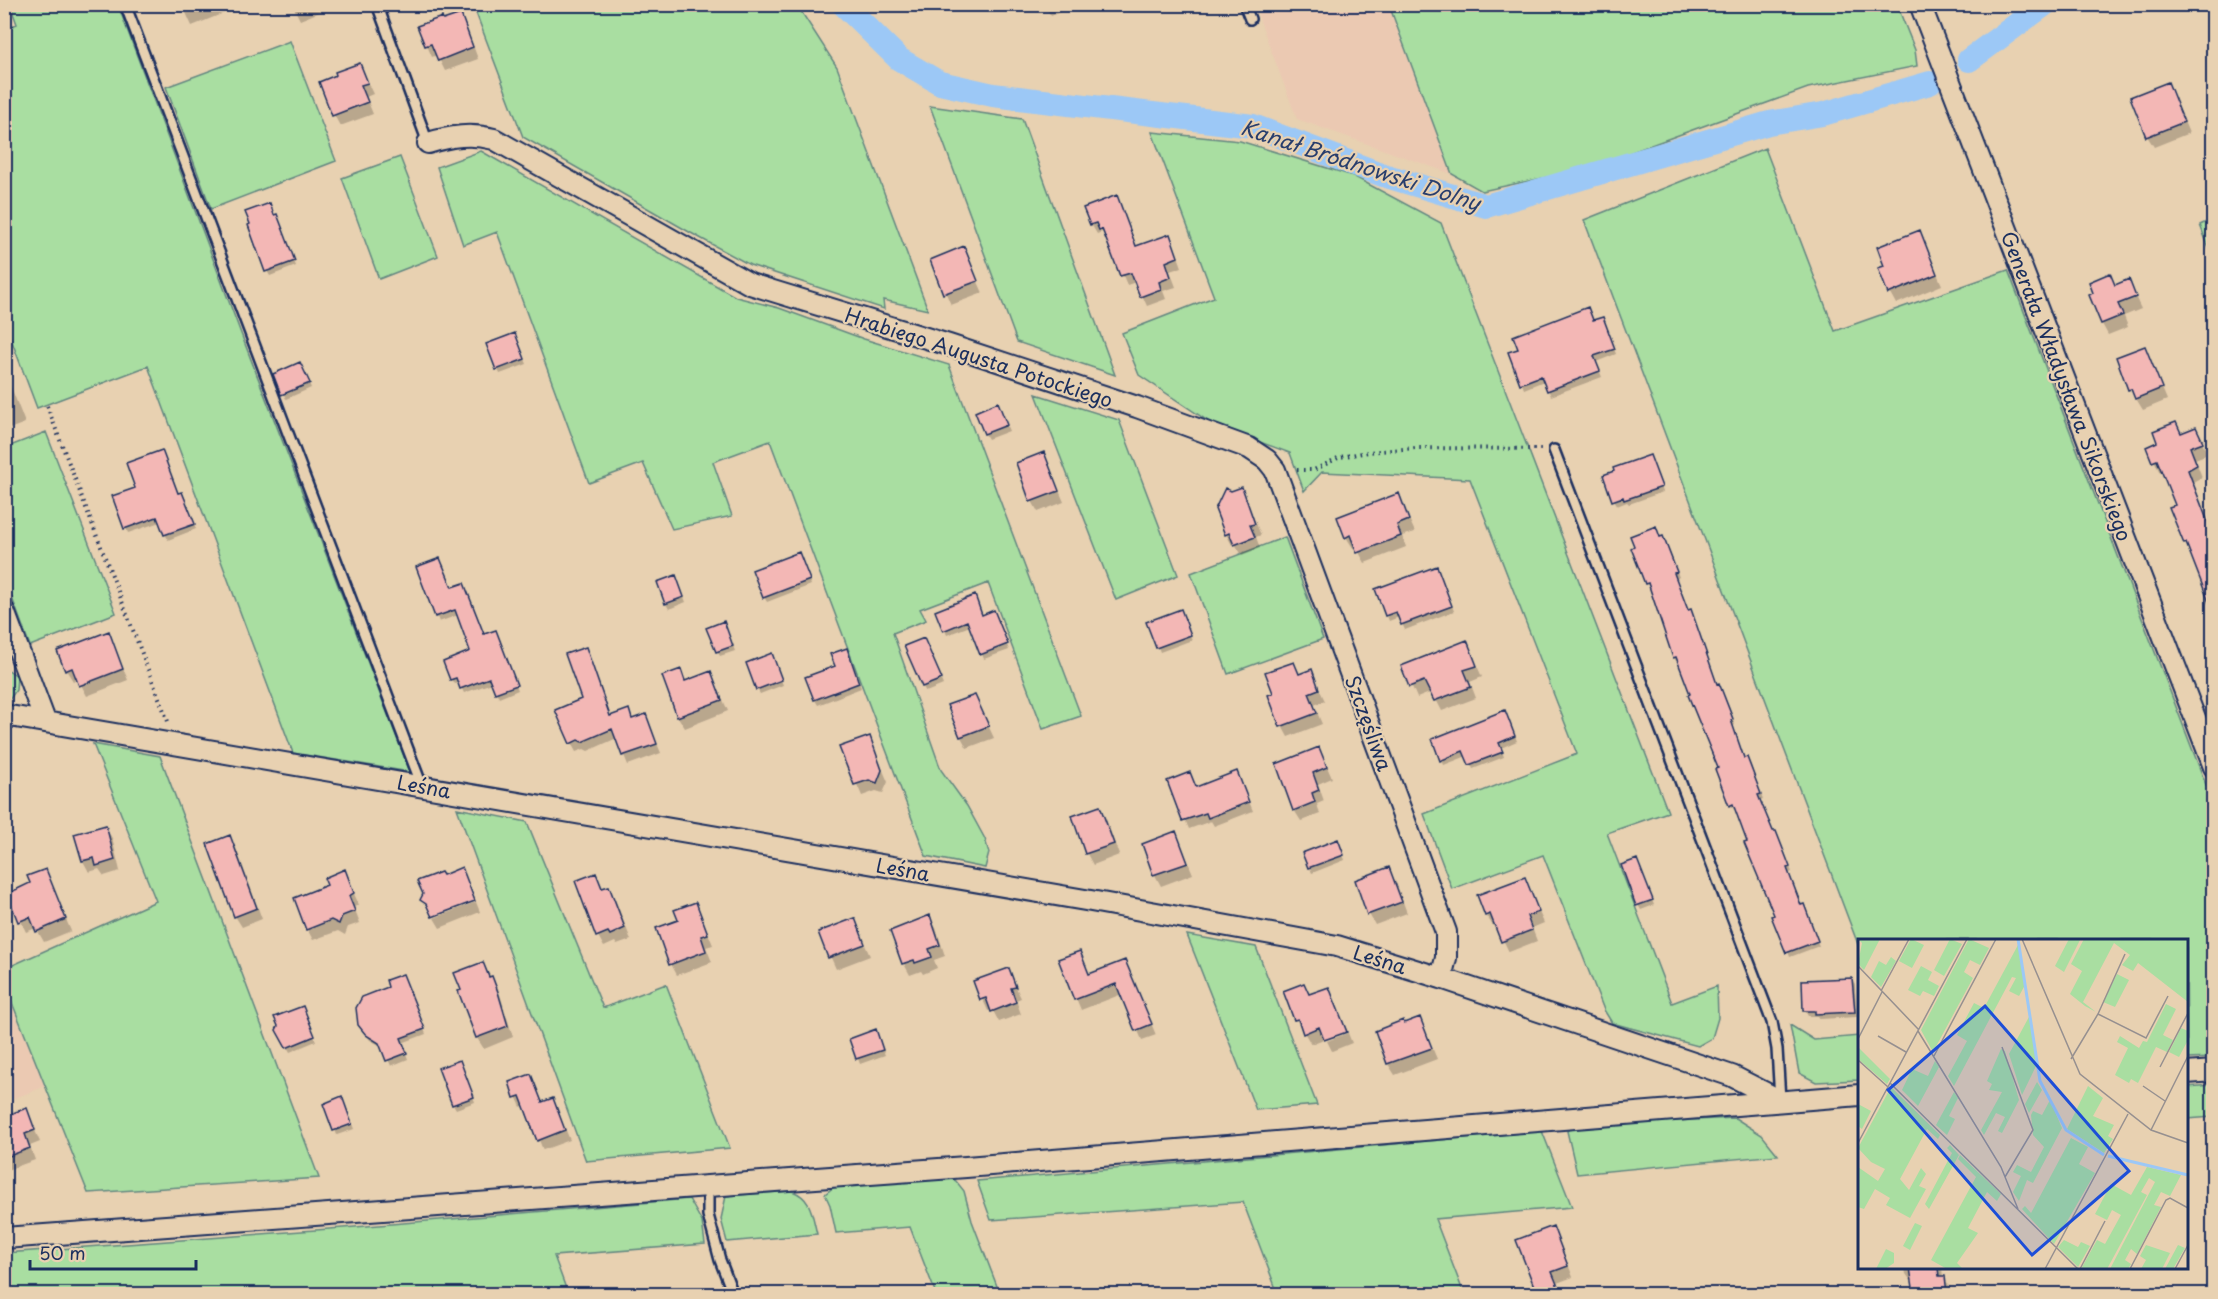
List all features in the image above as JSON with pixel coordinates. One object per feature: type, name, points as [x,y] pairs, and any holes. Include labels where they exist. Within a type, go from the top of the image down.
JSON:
[{"type":"street","name":"Generała Władysława Sikorskiego","points":[[1920,4],[2214,767]]},
{"type":"street","name":"Hrabiego Augusta Potockiego","points":[[428,143],[462,135],[494,139],[750,284],[949,345],[1137,407],[1249,448],[1267,460],[1275,470]]},
{"type":"street","name":"Szczęśliwa","points":[[1275,470],[1446,932],[1446,958],[1441,978]]},
{"type":"street","points":[[4,611],[45,721]]},
{"type":"street","name":"Leśna","points":[[4,715],[1091,901],[1336,946],[1441,978],[1732,1076],[1780,1101]]},
{"type":"street","points":[[2188,1073],[2214,1071]]},
{"type":"street","points":[[4,1238],[966,1167],[1858,1095]]},
{"type":"lane","points":[[125,4],[422,786]]},
{"type":"lane","points":[[377,4],[428,143]]},
{"type":"lane","points":[[1244,4],[1250,19]]},
{"type":"lane","points":[[1554,450],[1772,1022],[1777,1049],[1780,1101]]},
{"type":"lane","points":[[708,1186],[708,1215],[720,1260],[733,1294]]},
{"type":"path","points":[[47,406],[177,744]]},
{"type":"path","points":[[1275,470],[1314,471],[1340,457],[1415,448],[1554,450]]},
{"type":"shaded area","points":[[1254,5],[1389,5],[1452,174],[1297,119]]},
{"type":"shaded area","points":[[4,985],[46,1086],[5,1102],[4,1102]]},
{"type":"green space","points":[[10,5],[118,5],[240,331],[410,772],[293,753],[148,366],[37,408],[5,323],[4,29],[17,24]]},
{"type":"green space","points":[[473,5],[797,5],[837,67],[928,310],[883,300],[884,309],[750,265],[523,137]]},
{"type":"green space","points":[[1389,5],[1897,5],[1915,50],[1917,66],[1808,88],[1585,169],[1482,191],[1452,174]]},
{"type":"green space","points":[[290,41],[336,161],[211,209],[166,87]]},
{"type":"green space","points":[[930,106],[1022,119],[1115,375],[1017,342]]},
{"type":"green space","points":[[1152,132],[1240,141],[1353,176],[1441,223],[1668,812],[1607,833],[1672,1003],[1717,986],[1718,1018],[1712,1038],[1698,1046],[1612,1023],[1604,1010],[1543,855],[1452,889],[1424,814],[1577,754],[1470,479],[1322,472],[1304,491],[1290,453],[1214,425],[1139,375],[1122,333],[1214,297]]},
{"type":"green space","points":[[1765,148],[1835,331],[2008,270],[2213,803],[2213,1058],[2188,1059],[2188,939],[1858,939],[1858,944],[1584,220]]},
{"type":"green space","points":[[481,151],[736,297],[779,308],[864,339],[949,365],[1081,716],[1043,729],[988,583],[920,609],[926,620],[893,633],[941,770],[967,806],[985,839],[989,853],[985,868],[926,856],[770,441],[713,462],[732,516],[672,529],[643,463],[589,483],[497,232],[463,245],[437,167]]},
{"type":"green space","points":[[400,157],[438,256],[379,279],[342,178]]},
{"type":"green space","points":[[2213,219],[2213,259],[2200,225]]},
{"type":"green space","points":[[1036,394],[1119,420],[1178,575],[1116,600]]},
{"type":"green space","points":[[46,432],[116,613],[30,646],[5,579],[5,448]]},
{"type":"green space","points":[[1285,537],[1323,639],[1228,674],[1191,573]]},
{"type":"green space","points":[[4,667],[17,676],[16,690],[10,699],[5,698]]},
{"type":"green space","points":[[93,744],[160,756],[319,1178],[88,1193],[5,985],[4,969],[156,901]]},
{"type":"green space","points":[[457,808],[527,822],[603,1008],[666,984],[730,1148],[586,1161]]},
{"type":"green space","points":[[1187,935],[1256,947],[1317,1105],[1256,1110]]},
{"type":"green space","points":[[1790,1025],[1814,1040],[1858,1036],[1858,1080],[1816,1082],[1799,1073]]},
{"type":"green space","points":[[2213,1085],[2213,1117],[2188,1119],[2188,1087]]},
{"type":"green space","points":[[1735,1118],[1762,1135],[1778,1155],[1577,1174],[1567,1131],[1573,1126]]},
{"type":"green space","points":[[1542,1131],[1572,1207],[1435,1219],[1464,1294],[1278,1294],[1243,1202],[991,1220],[977,1181]]},
{"type":"green space","points":[[950,1178],[956,1181],[964,1191],[972,1221],[1000,1294],[936,1294],[910,1227],[836,1233],[830,1205],[825,1194],[834,1187]]},
{"type":"green space","points":[[792,1191],[804,1198],[807,1203],[817,1234],[727,1242],[721,1219],[726,1196]]},
{"type":"green space","points":[[689,1199],[702,1222],[705,1244],[554,1256],[568,1294],[15,1294],[5,1265],[5,1253]]},
{"type":"building","points":[[461,14],[473,47],[438,61],[431,44],[425,46],[417,26],[442,17],[443,20]]},
{"type":"building","points":[[360,63],[368,83],[361,85],[368,102],[332,116],[319,82],[336,75],[335,72]]},
{"type":"building","points":[[2168,82],[2184,122],[2146,137],[2130,97]]},
{"type":"building","points":[[1117,195],[1136,246],[1170,234],[1178,257],[1166,262],[1171,277],[1159,282],[1161,289],[1140,297],[1131,273],[1120,276],[1102,229],[1099,230],[1096,223],[1090,225],[1083,208]]},
{"type":"building","points":[[270,203],[274,215],[277,214],[295,261],[265,272],[245,212]]},
{"type":"building","points":[[1920,230],[1937,274],[1888,294],[1878,268],[1884,266],[1877,247]]},
{"type":"building","points":[[964,246],[978,281],[943,294],[930,260]]},
{"type":"building","points":[[2110,273],[2115,285],[2129,279],[2136,297],[2118,304],[2123,315],[2101,324],[2089,295],[2093,293],[2089,282]]},
{"type":"building","points":[[1588,307],[1593,320],[1603,317],[1615,349],[1594,356],[1600,371],[1547,391],[1541,376],[1520,384],[1508,352],[1518,349],[1513,336]]},
{"type":"building","points":[[515,333],[525,359],[496,370],[486,344]]},
{"type":"building","points":[[2145,346],[2162,388],[2135,399],[2131,389],[2128,390],[2116,357]]},
{"type":"building","points":[[300,362],[310,383],[281,395],[273,374]]},
{"type":"building","points":[[998,402],[1007,425],[984,434],[975,412]]},
{"type":"building","points":[[2176,422],[2181,433],[2196,427],[2203,442],[2190,447],[2197,465],[2188,470],[2212,533],[2209,534],[2214,545],[2214,610],[2212,610],[2186,543],[2184,544],[2169,507],[2175,505],[2157,460],[2152,462],[2146,447],[2157,442],[2153,431]]},
{"type":"building","points":[[162,450],[178,493],[182,492],[195,524],[164,535],[157,517],[124,529],[112,496],[135,488],[126,463]]},
{"type":"building","points":[[1044,452],[1059,491],[1030,502],[1016,463]]},
{"type":"building","points":[[1650,455],[1662,487],[1624,500],[1623,497],[1612,501],[1603,475],[1614,471],[1613,468]]},
{"type":"building","points":[[1242,487],[1255,524],[1250,525],[1255,537],[1234,545],[1229,533],[1225,535],[1215,509],[1225,488],[1231,491]]},
{"type":"building","points":[[1399,493],[1409,520],[1397,525],[1401,536],[1357,553],[1350,535],[1345,538],[1337,517]]},
{"type":"building","points":[[1656,526],[1660,537],[1663,536],[1688,610],[1691,609],[1717,684],[1719,683],[1733,719],[1731,720],[1744,758],[1747,757],[1761,794],[1758,795],[1773,831],[1776,831],[1801,905],[1804,904],[1818,941],[1786,953],[1771,916],[1774,915],[1744,843],[1747,842],[1733,804],[1729,806],[1715,769],[1718,768],[1688,695],[1690,694],[1676,657],[1673,658],[1648,583],[1645,584],[1631,548],[1634,546],[1630,536]]},
{"type":"building","points":[[799,552],[810,580],[763,598],[752,570]]},
{"type":"building","points":[[440,558],[452,587],[464,583],[484,634],[496,630],[517,685],[495,693],[489,678],[460,689],[456,678],[450,680],[443,662],[470,651],[455,610],[435,617],[416,567]]},
{"type":"building","points":[[1437,566],[1452,606],[1401,625],[1396,612],[1385,616],[1375,589]]},
{"type":"building","points":[[676,575],[684,597],[665,604],[657,582]]},
{"type":"building","points":[[975,595],[982,615],[994,610],[1008,644],[980,655],[967,621],[943,631],[935,611]]},
{"type":"building","points":[[1181,609],[1191,635],[1156,648],[1146,622]]},
{"type":"building","points":[[724,621],[733,646],[716,652],[706,628]]},
{"type":"building","points":[[109,631],[123,669],[79,686],[72,668],[65,671],[57,651]]},
{"type":"building","points":[[924,638],[942,679],[922,687],[904,646]]},
{"type":"building","points":[[1467,640],[1477,666],[1464,670],[1471,687],[1434,701],[1424,681],[1409,687],[1401,666]]},
{"type":"building","points":[[586,647],[610,716],[629,709],[632,719],[646,714],[657,744],[622,756],[612,729],[582,742],[578,740],[570,744],[555,710],[581,699],[565,654]]},
{"type":"building","points":[[847,648],[859,683],[814,700],[805,677],[835,666],[830,654]]},
{"type":"building","points":[[772,653],[782,680],[756,690],[746,663]]},
{"type":"building","points":[[1294,662],[1299,674],[1312,669],[1319,689],[1309,693],[1317,713],[1280,727],[1268,695],[1273,693],[1265,672]]},
{"type":"building","points":[[681,669],[685,681],[711,671],[722,700],[677,717],[662,676]]},
{"type":"building","points":[[975,695],[989,726],[960,737],[947,705]]},
{"type":"building","points":[[1505,710],[1515,736],[1499,743],[1503,752],[1469,765],[1463,751],[1440,761],[1432,739]]},
{"type":"building","points":[[870,736],[882,770],[877,783],[869,780],[854,785],[839,747]]},
{"type":"building","points":[[1319,747],[1327,767],[1313,773],[1319,790],[1312,793],[1315,802],[1293,811],[1276,764]]},
{"type":"building","points":[[1237,771],[1249,802],[1208,818],[1206,813],[1182,821],[1167,781],[1190,772],[1196,787]]},
{"type":"building","points":[[1100,806],[1114,844],[1085,854],[1072,816]]},
{"type":"building","points":[[106,825],[115,860],[96,866],[94,858],[82,861],[74,834]]},
{"type":"building","points":[[1176,831],[1188,863],[1153,875],[1142,844]]},
{"type":"building","points":[[230,835],[257,908],[234,917],[207,844]]},
{"type":"building","points":[[1338,839],[1344,855],[1308,868],[1302,853]]},
{"type":"building","points":[[1637,859],[1653,900],[1636,906],[1621,865]]},
{"type":"building","points":[[462,867],[475,901],[432,917],[426,904],[420,900],[423,894],[417,881],[441,872],[443,875]]},
{"type":"building","points":[[1389,867],[1402,902],[1367,915],[1355,880]]},
{"type":"building","points":[[46,869],[66,919],[36,932],[30,917],[18,922],[7,894],[30,883],[27,876]]},
{"type":"building","points":[[345,869],[354,893],[349,896],[355,911],[342,916],[339,924],[331,920],[306,930],[294,898],[327,885],[324,878]]},
{"type":"building","points":[[596,873],[602,888],[609,886],[625,928],[610,935],[608,932],[596,937],[575,881]]},
{"type":"building","points":[[1525,877],[1539,912],[1527,916],[1532,930],[1501,942],[1490,914],[1485,916],[1477,895]]},
{"type":"building","points":[[696,902],[708,934],[701,936],[706,951],[669,965],[656,928],[678,920],[674,910]]},
{"type":"building","points":[[930,915],[940,945],[929,949],[932,957],[915,963],[914,960],[902,964],[890,931]]},
{"type":"building","points":[[855,918],[865,944],[828,958],[818,932]]},
{"type":"building","points":[[1080,951],[1089,974],[1125,960],[1152,1024],[1135,1031],[1116,984],[1074,1000],[1058,959]]},
{"type":"building","points":[[483,962],[489,977],[492,976],[508,1026],[476,1038],[458,991],[461,990],[454,973]]},
{"type":"building","points":[[1009,968],[1016,987],[1011,988],[1016,1002],[991,1012],[986,998],[980,1000],[973,981]]},
{"type":"building","points":[[403,974],[425,1029],[401,1038],[407,1053],[386,1061],[379,1043],[366,1035],[358,1025],[356,1008],[362,997],[388,987],[386,980]]},
{"type":"building","points":[[1852,978],[1855,1012],[1815,1014],[1815,1011],[1803,1011],[1802,980]]},
{"type":"building","points":[[1304,983],[1309,994],[1329,987],[1347,1032],[1324,1040],[1319,1027],[1303,1034],[1298,1019],[1294,1020],[1283,991]]},
{"type":"building","points":[[303,1006],[315,1036],[286,1048],[276,1030],[278,1026],[274,1017]]},
{"type":"building","points":[[1420,1017],[1432,1048],[1387,1064],[1375,1031],[1403,1020],[1404,1023]]},
{"type":"building","points":[[876,1029],[883,1050],[856,1059],[849,1039]]},
{"type":"building","points":[[460,1060],[474,1097],[452,1105],[438,1068]]},
{"type":"building","points":[[531,1074],[542,1102],[553,1098],[565,1130],[537,1141],[520,1096],[514,1098],[509,1082]]},
{"type":"building","points":[[342,1096],[352,1124],[333,1131],[323,1104]]},
{"type":"building","points":[[27,1108],[35,1130],[25,1134],[30,1148],[4,1158],[4,1116]]},
{"type":"building","points":[[1553,1226],[1568,1266],[1552,1272],[1561,1294],[1537,1294],[1516,1240]]},
{"type":"building","points":[[1910,1269],[1938,1269],[1939,1276],[1945,1276],[1947,1294],[1914,1294]]},
{"type":"waterway","name":"Kanał Bródnowski Dolny","points":[[843,4],[899,59],[940,83],[993,95],[1253,126],[1383,175],[1486,206],[1769,123],[1823,114],[1930,83]]},
{"type":"waterway","name":"Kanał Bródnowski Dolny","points":[[1969,60],[2045,4]]}]
